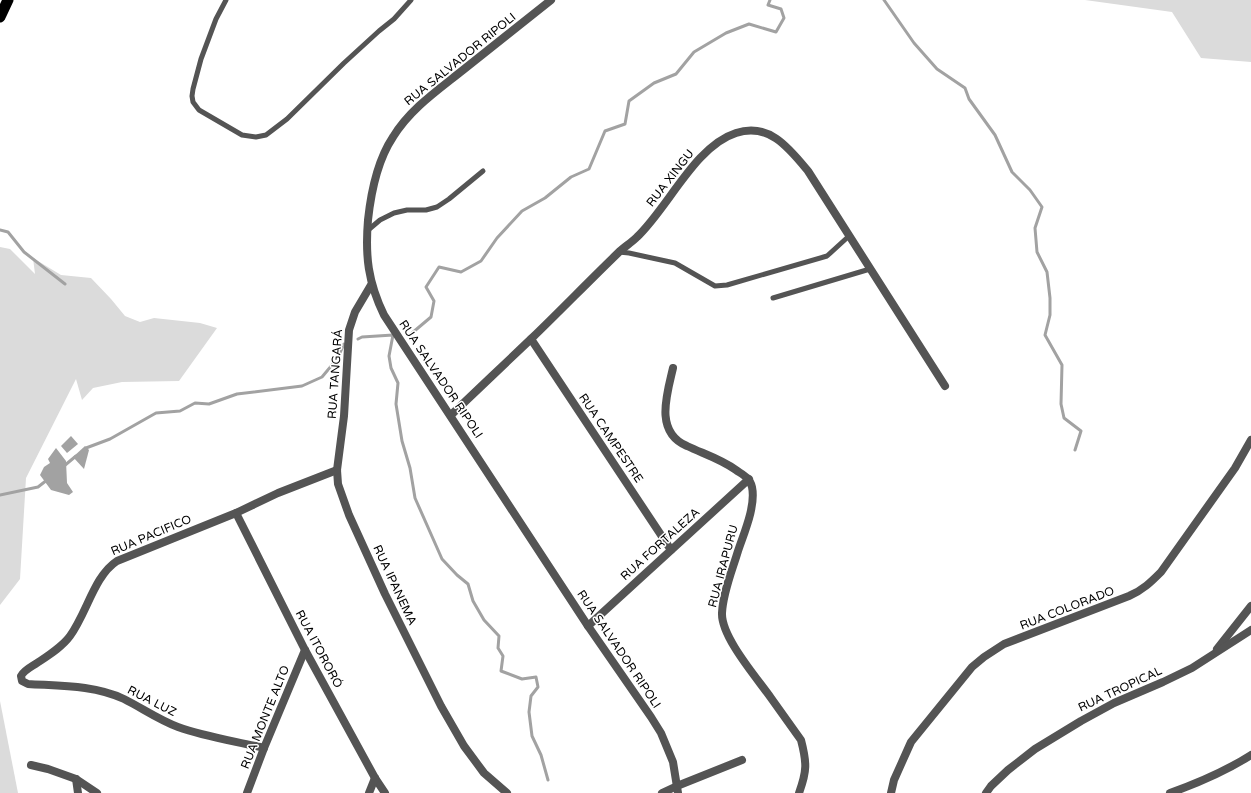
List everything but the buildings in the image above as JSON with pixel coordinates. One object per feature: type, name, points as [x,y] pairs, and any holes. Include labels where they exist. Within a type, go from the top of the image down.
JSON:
[{"type":"highway","points":[[0,17],[8,0]]},
{"type":"street","name":"RUA SALVADOR RIPOLI","points":[[551,0],[425,100],[406,119],[392,137],[379,165],[370,199],[366,249],[371,285],[384,315],[588,626],[661,734],[673,762],[677,789]]},
{"type":"street","name":"RUA XINGU","points":[[451,415],[619,252],[637,237],[651,222],[698,159],[721,140],[736,133],[747,131],[760,131],[775,137],[789,149],[808,171],[945,386]]},
{"type":"street","name":"RUA TANGARÁ","points":[[337,470],[344,416],[349,330],[355,312],[371,285]]},
{"type":"street","name":"RUA CAMPESTRE","points":[[531,339],[671,550]]},
{"type":"street","points":[[673,368],[665,405],[665,419],[676,440],[685,446],[724,462],[749,479]]},
{"type":"street","name":"RUA COLORADO","points":[[891,793],[901,764],[911,742],[972,667],[1004,644],[1140,592],[1161,572],[1235,468],[1251,440]]},
{"type":"street","points":[[236,514],[278,493],[337,470]]},
{"type":"street","name":"RUA IPANEMA","points":[[337,470],[338,484],[349,515],[385,594],[441,706],[464,746],[484,773],[506,793]]},
{"type":"street","name":"RUA FORTALEZA","points":[[588,626],[749,479]]},
{"type":"street","name":"RUA IRAPURU","points":[[749,479],[752,487],[752,505],[725,594],[722,613],[723,624],[727,634],[741,657],[801,740],[806,767],[805,777],[799,793]]},
{"type":"street","name":"RUA ITORORÓ","points":[[236,514],[304,650],[375,778],[385,793]]},
{"type":"street","name":"RUA PACIFICO","points":[[28,684],[22,682],[22,674],[61,646],[70,636],[79,622],[104,572],[110,565],[236,514]]},
{"type":"street","points":[[1212,655],[1251,606]]},
{"type":"street","name":"RUA TROPICAL","points":[[986,793],[991,786],[1008,770],[1035,749],[1061,733],[1114,703],[1169,680],[1192,668],[1251,630]]},
{"type":"street","name":"RUA MONTE ALTO","points":[[247,793],[304,650]]},
{"type":"street","name":"RUA LUZ","points":[[28,684],[93,689],[124,699],[162,720],[179,727],[201,734],[264,748]]},
{"type":"street","points":[[1170,793],[1190,786],[1251,755]]},
{"type":"street","points":[[662,793],[677,789],[742,760]]},
{"type":"street","points":[[31,764],[48,768],[76,779],[97,793]]},
{"type":"street","points":[[369,793],[375,778]]},
{"type":"street","points":[[76,779],[78,793]]},
{"type":"lane","points":[[226,0],[216,19],[201,60],[193,89],[193,102],[199,110],[242,135],[250,137],[266,135],[287,119],[356,52],[394,19],[412,0]]},
{"type":"lane","points":[[367,231],[380,220],[394,212],[426,210],[437,207],[483,171]]},
{"type":"lane","points":[[619,252],[675,263],[715,286],[727,286],[827,256],[849,236]]},
{"type":"lane","points":[[773,298],[870,269]]},
{"type":"shaded area","points":[[1085,0],[1251,0],[1251,62],[1201,58],[1172,12]]},
{"type":"shaded area","points":[[0,247],[10,249],[35,274],[33,258],[61,275],[91,278],[125,316],[140,322],[154,318],[200,323],[217,328],[179,381],[122,382],[93,388],[82,400],[76,379],[26,478],[20,579],[0,605]]},
{"type":"shaded area","points":[[71,436],[78,444],[67,453],[61,446]]},
{"type":"shaded area","points":[[85,446],[89,450],[84,469],[73,457]]},
{"type":"shaded area","points":[[56,448],[66,461],[67,483],[73,492],[69,495],[51,490],[40,475],[44,467],[50,463],[48,459]]},
{"type":"shaded area","points":[[0,701],[18,793],[0,793]]},
{"type":"waterway","points":[[412,333],[431,317],[434,301],[426,287],[439,267],[461,272],[481,261],[497,238],[522,211],[545,198],[571,177],[589,169],[605,131],[625,124],[629,101],[654,83],[676,74],[694,52],[726,33],[749,24],[776,32],[784,18],[781,9],[768,5],[770,0]]},
{"type":"waterway","points":[[884,0],[914,43],[937,69],[965,88],[969,99],[995,135],[1012,172],[1030,190],[1042,207],[1035,228],[1037,252],[1047,272],[1050,298],[1050,315],[1045,335],[1062,365],[1061,404],[1064,418],[1081,431],[1075,450]]},
{"type":"waterway","points":[[0,230],[8,232],[24,252],[65,284]]},
{"type":"waterway","points":[[358,339],[362,337],[393,335],[389,356],[391,368],[398,383],[396,404],[402,441],[410,468],[415,498],[442,559],[468,584],[473,601],[484,620],[499,636],[498,648],[503,656],[501,671],[522,679],[536,677],[538,687],[531,696],[529,712],[532,736],[541,755],[548,780]]},
{"type":"waterway","points":[[84,450],[110,439],[156,413],[180,411],[195,403],[209,404],[237,394],[302,386],[322,377],[337,359],[344,344]]},
{"type":"waterway","points":[[64,466],[76,456]]},
{"type":"waterway","points":[[0,495],[38,487],[47,480]]}]
